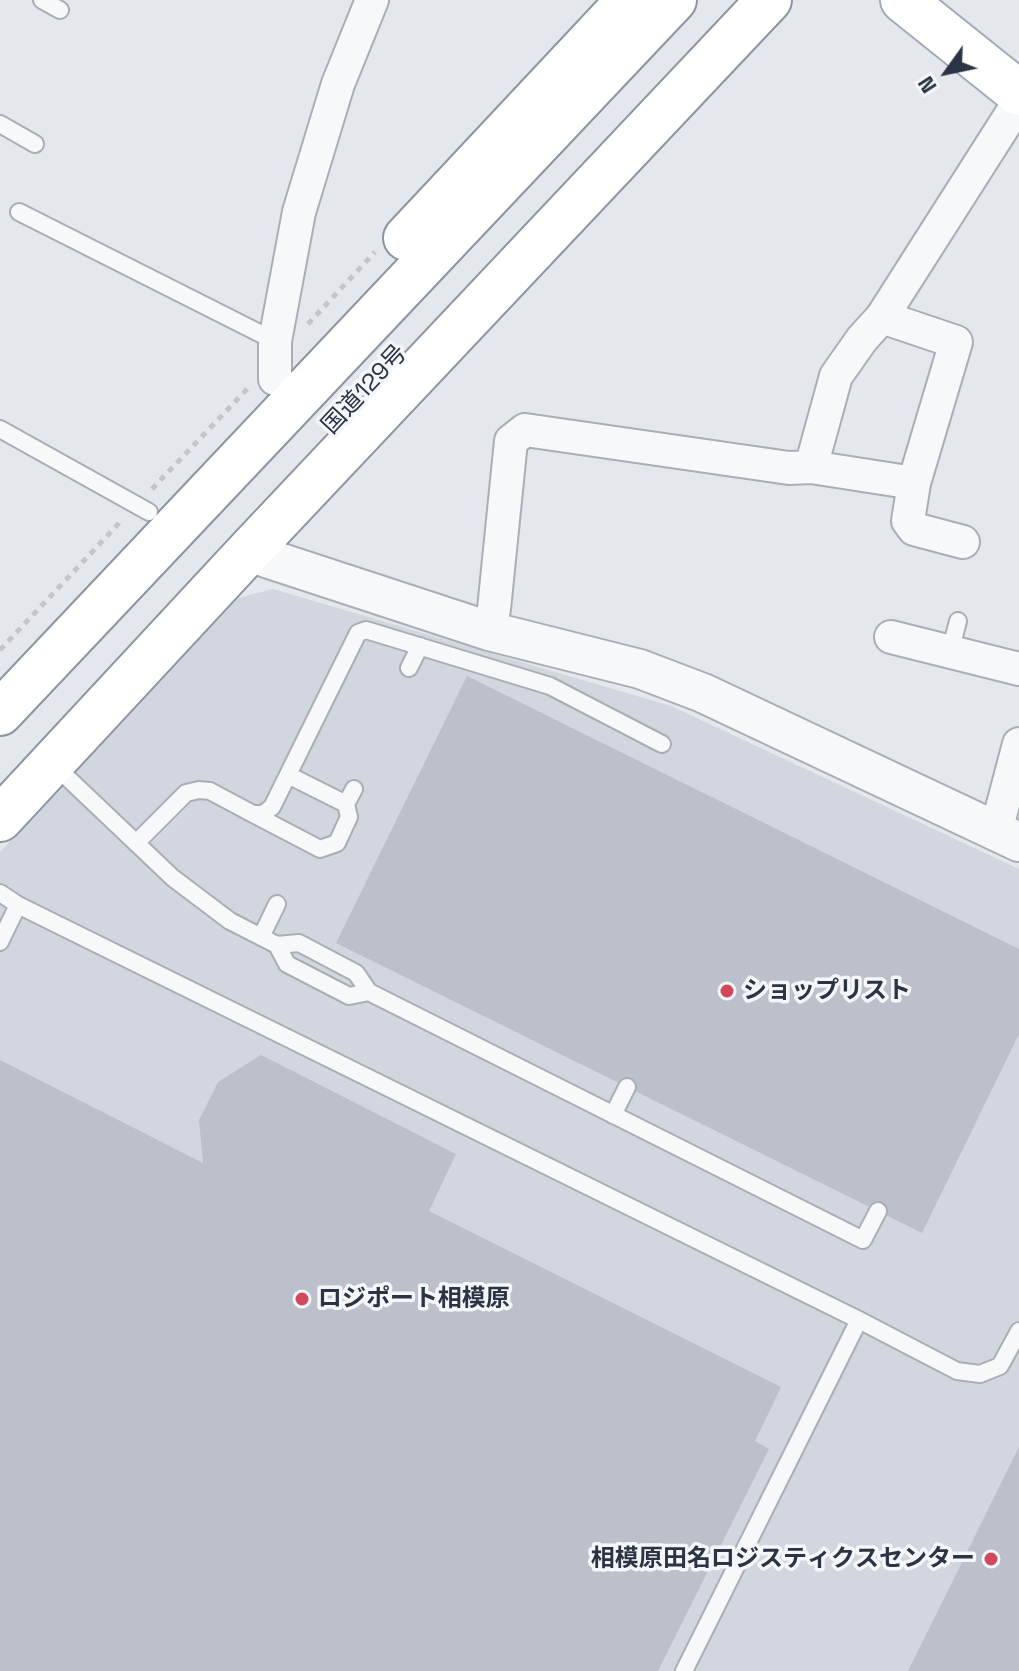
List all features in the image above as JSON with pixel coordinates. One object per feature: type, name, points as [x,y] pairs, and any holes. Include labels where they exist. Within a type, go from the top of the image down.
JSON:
[{"type":"main road","points":[[0,672],[629,0]]},
{"type":"main road","name":"国道129号","points":[[0,713],[278,377],[674,0]]},
{"type":"main road","name":"国道129号","points":[[0,781],[731,0]]},
{"type":"main road","points":[[0,819],[769,0]]},
{"type":"main road","points":[[903,0],[1019,93]]},
{"type":"street","points":[[278,377],[299,212],[338,84],[372,0]]},
{"type":"street","points":[[811,467],[836,376],[882,317],[1019,102]]},
{"type":"street","points":[[882,317],[956,342],[914,483],[908,521],[914,529],[963,542]]},
{"type":"street","points":[[489,631],[494,609],[511,441],[525,430],[914,483]]},
{"type":"street","points":[[248,552],[489,631],[640,669],[703,693],[1007,836],[1019,744]]},
{"type":"street","points":[[891,637],[1019,669]]},
{"type":"lane","points":[[42,0],[60,10]]},
{"type":"lane","points":[[0,124],[35,144]]},
{"type":"lane","points":[[19,212],[278,377]]},
{"type":"lane","points":[[0,429],[149,512]]},
{"type":"lane","points":[[950,652],[958,621]]},
{"type":"lane","points":[[253,814],[263,814],[272,807],[358,633],[366,630],[550,686],[662,744]]},
{"type":"lane","points":[[409,668],[420,646]]},
{"type":"lane","points":[[52,763],[184,887],[230,921],[277,945],[299,943],[356,973],[369,992],[863,1240],[878,1211]]},
{"type":"lane","points":[[136,843],[186,793],[199,790],[210,791],[253,814],[306,848],[320,849],[337,843],[349,817],[350,796],[288,775]]},
{"type":"lane","points":[[0,893],[18,905],[957,1371],[980,1374],[1000,1366],[1019,1331]]},
{"type":"lane","points":[[261,937],[277,904]]},
{"type":"lane","points":[[0,942],[18,905]]},
{"type":"lane","points":[[277,945],[287,964],[336,990],[349,996],[369,992]]},
{"type":"lane","points":[[613,1115],[627,1087]]},
{"type":"lane","points":[[684,1671],[859,1320]]},
{"type":"shaded area","points":[[273,589],[671,706],[1019,869],[1019,1671],[0,1671],[0,852],[238,598]]},
{"type":"building","name":"ショップリスト","points":[[467,676],[1019,949],[1019,1034],[922,1233],[336,943]]},
{"type":"building","name":"ロジポート相模原","points":[[261,1055],[456,1154],[429,1211],[781,1387],[755,1441],[769,1449],[658,1671],[0,1671],[0,1060],[203,1163],[199,1120],[218,1082]]},
{"type":"building","name":"相模原田名ロジスティクスセンター","points":[[1019,1447],[1019,1671],[908,1671]]},
{"type":"place","name":"ショップリスト","points":[[727,991]]},
{"type":"place","name":"ロジポート相模原","points":[[302,1299]]},
{"type":"place","name":"相模原田名ロジスティクスセンター","points":[[991,1559]]}]
